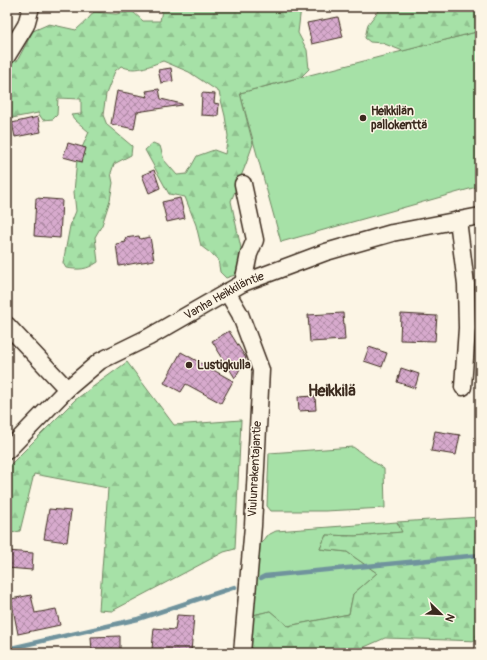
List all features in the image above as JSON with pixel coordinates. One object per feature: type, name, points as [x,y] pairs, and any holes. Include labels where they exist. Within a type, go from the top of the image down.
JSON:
[{"type":"street","points":[[7,56],[26,25],[31,7]]},
{"type":"street","points":[[243,184],[255,240],[249,254],[243,283]]},
{"type":"street","name":"Vanha Heikkiläntie","points":[[7,451],[67,389],[100,361],[149,337],[243,283],[326,252],[392,233],[480,216]]},
{"type":"street","points":[[458,220],[466,284],[467,321],[463,387]]},
{"type":"street","name":"Viulunrakentajantie","points":[[227,292],[240,314],[261,370],[253,526],[242,653]]},
{"type":"street","points":[[7,325],[67,389]]},
{"type":"green space","points":[[156,7],[301,7],[298,33],[307,50],[309,69],[301,77],[240,93],[253,144],[231,201],[242,253],[240,263],[235,275],[226,278],[220,272],[218,259],[201,246],[196,225],[185,197],[169,194],[145,150],[153,143],[160,146],[164,160],[177,175],[187,174],[197,156],[214,150],[225,154],[228,136],[219,92],[189,72],[163,61],[137,69],[121,66],[115,71],[106,94],[103,115],[107,125],[132,146],[131,155],[114,164],[111,173],[113,183],[110,200],[102,225],[95,237],[98,262],[83,269],[66,268],[63,263],[70,226],[76,211],[74,192],[77,159],[89,132],[71,115],[81,114],[81,99],[58,98],[57,115],[53,119],[43,120],[38,113],[7,119],[7,60],[17,61],[33,31],[49,24],[76,30],[94,12],[116,14],[132,11],[143,21],[160,21],[162,10]]},
{"type":"green space","points":[[379,7],[480,7],[480,31],[403,51],[382,43],[370,42],[365,38],[368,24],[379,10]]},
{"type":"green space","name":"Heikkilän pallokenttä","points":[[480,31],[480,186],[281,242],[240,93]]},
{"type":"green space","points":[[127,362],[174,425],[241,420],[235,549],[224,552],[112,611],[99,610],[108,488],[34,474],[20,531],[7,534],[7,468],[75,400]]},
{"type":"green space","points":[[353,447],[384,469],[385,508],[325,511],[271,511],[267,506],[269,453]]},
{"type":"green space","points":[[480,517],[480,641],[385,638],[351,653],[250,653],[253,615],[270,611],[288,626],[349,614],[353,594],[377,573],[347,552],[320,549],[326,535],[355,536],[402,532],[397,522]]},
{"type":"green space","points":[[397,522],[403,532],[355,536],[326,535],[320,549],[347,552],[377,573],[353,594],[349,614],[288,626],[270,611],[253,615],[256,551],[266,536],[276,531]]},
{"type":"green space","points":[[387,649],[409,653],[379,653]]},
{"type":"building","points":[[338,17],[343,37],[312,44],[307,23]]},
{"type":"building","points":[[171,68],[173,81],[161,83],[158,70]]},
{"type":"building","points":[[159,89],[161,99],[182,105],[137,112],[134,129],[111,124],[117,91],[148,97],[146,91]]},
{"type":"building","points":[[202,93],[215,94],[214,103],[219,104],[218,116],[201,115]]},
{"type":"building","points":[[38,117],[41,132],[15,137],[12,123]]},
{"type":"building","points":[[68,143],[86,148],[82,162],[63,157]]},
{"type":"building","points":[[154,170],[160,188],[149,193],[142,175]]},
{"type":"building","points":[[36,198],[62,200],[60,238],[34,236]]},
{"type":"building","points":[[180,198],[185,218],[167,222],[162,202]]},
{"type":"building","points":[[139,236],[140,239],[150,237],[154,260],[119,266],[116,244],[126,242],[125,238]]},
{"type":"building","points":[[343,313],[345,340],[310,342],[308,315]]},
{"type":"building","points":[[401,314],[437,316],[435,341],[400,340]]},
{"type":"building","points":[[229,331],[246,358],[235,378],[212,341]]},
{"type":"building","points":[[369,347],[387,353],[382,367],[364,361]]},
{"type":"building","name":"Lustigkulla","points":[[181,352],[233,381],[221,403],[186,384],[181,392],[164,383]]},
{"type":"building","points":[[401,368],[419,374],[415,388],[397,382]]},
{"type":"building","points":[[315,396],[316,410],[299,411],[298,397]]},
{"type":"building","points":[[435,431],[460,435],[456,455],[431,451]]},
{"type":"building","points":[[49,509],[71,511],[67,542],[44,539]]},
{"type":"building","points":[[7,551],[33,553],[32,570],[7,568]]},
{"type":"building","points":[[31,595],[35,613],[56,609],[60,625],[18,634],[11,599]]},
{"type":"building","points":[[177,615],[194,616],[191,652],[152,649],[154,628],[175,630]]},
{"type":"building","points":[[120,636],[120,653],[92,652],[91,637]]},
{"type":"waterway","points":[[261,578],[265,576],[480,555]]},
{"type":"waterway","points":[[7,649],[138,619],[235,587]]},
{"type":"place","name":"Heikkilän pallokenttä","points":[[363,118]]},
{"type":"place","name":"Lustigkulla","points":[[189,365]]},
{"type":"district","name":"Heikkilä","points":[[332,391]]}]
